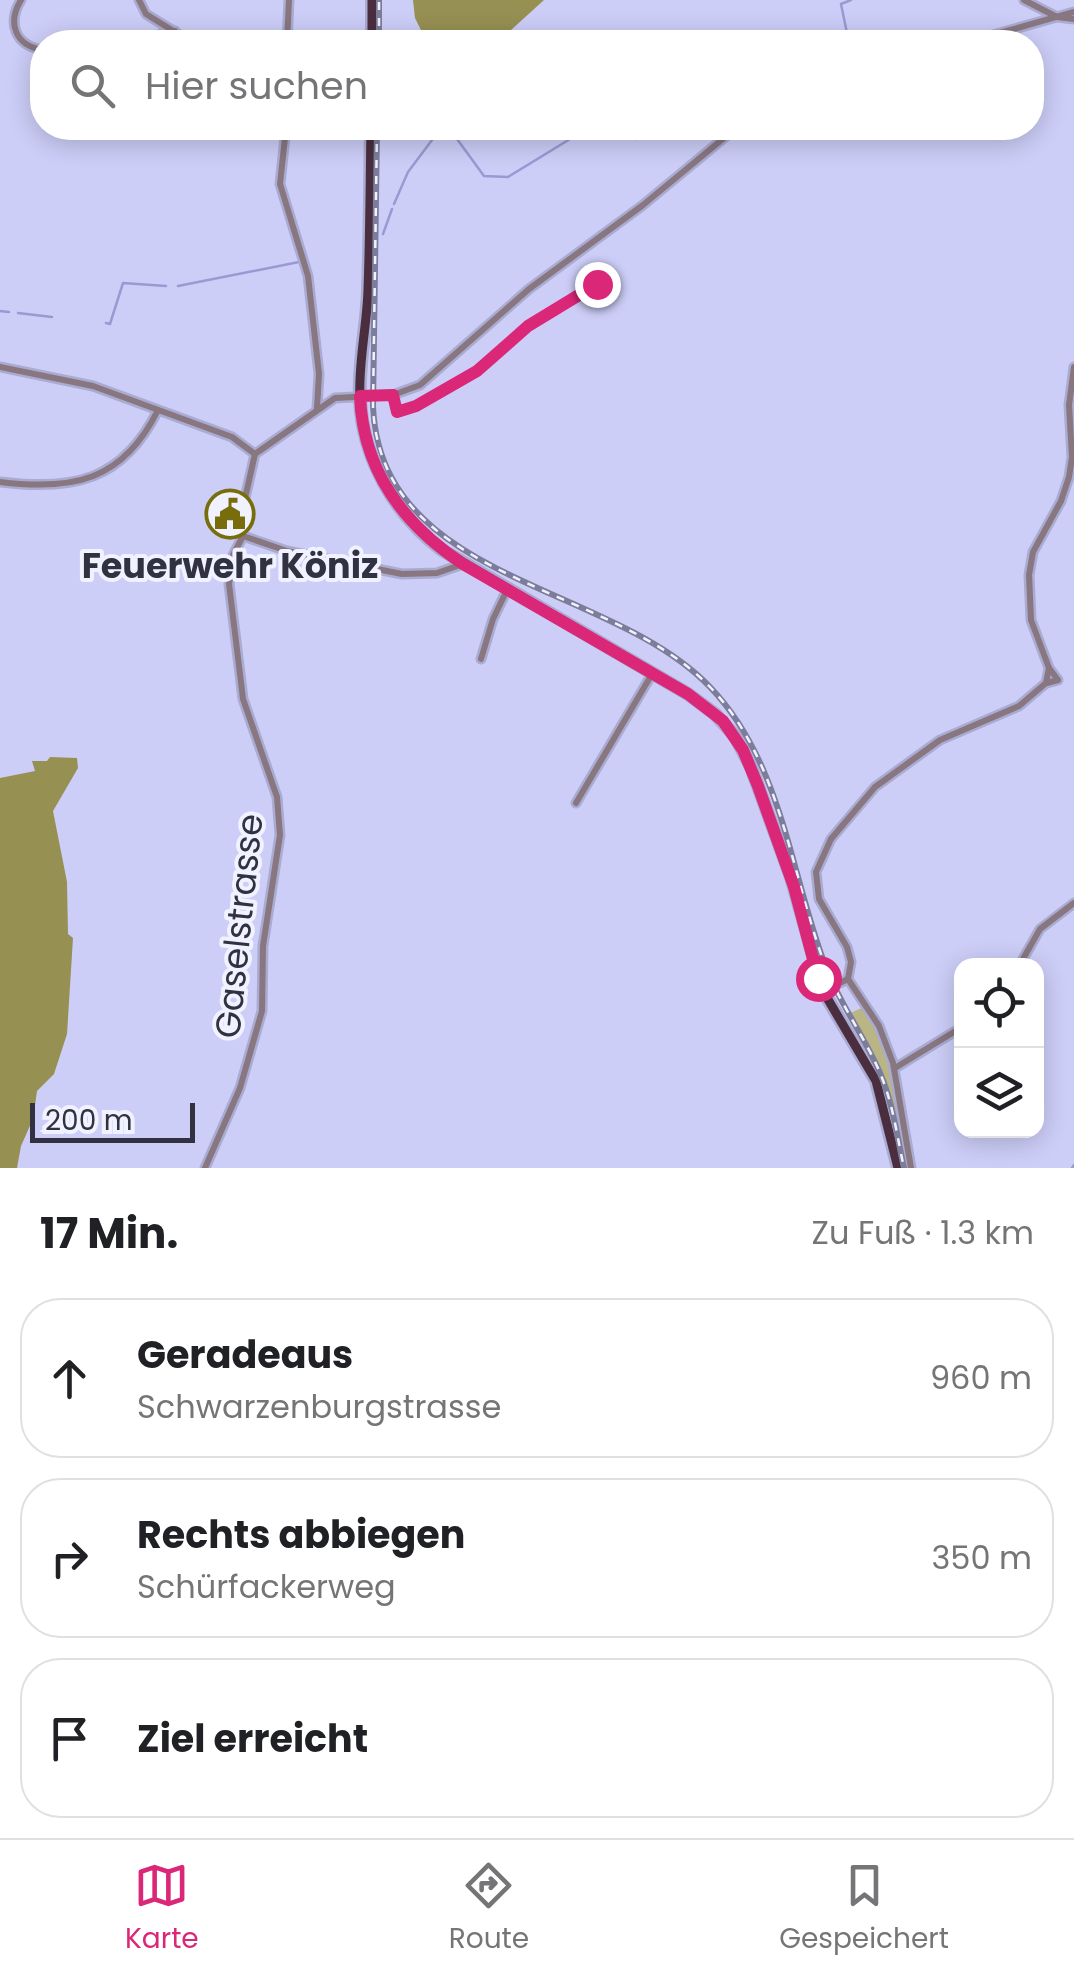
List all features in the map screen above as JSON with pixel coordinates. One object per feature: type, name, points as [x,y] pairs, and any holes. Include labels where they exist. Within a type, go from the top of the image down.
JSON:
[{"type":"main road","points":[[372,0],[372,30]]},
{"type":"main road","points":[[370,140],[367,314],[360,396],[372,452],[392,497],[421,533],[463,564],[715,714],[743,750],[794,887],[823,991],[876,1081],[898,1168]]},
{"type":"street","points":[[21,0],[14,16],[16,32],[30,46]]},
{"type":"street","points":[[138,0],[144,12],[174,30]]},
{"type":"street","points":[[287,30],[289,0]]},
{"type":"street","points":[[1024,0],[1057,18]]},
{"type":"street","points":[[1012,30],[1074,16]]},
{"type":"street","points":[[285,140],[280,184],[308,276],[319,374],[316,408]]},
{"type":"street","points":[[0,367],[64,378],[158,410],[232,437],[255,454],[335,398],[393,395],[428,379],[529,290],[644,205],[722,140]]},
{"type":"street","points":[[393,395],[397,412],[431,398],[484,366],[528,326],[610,277]]},
{"type":"street","points":[[910,1168],[895,1068],[879,1026],[848,979],[851,962],[843,937],[816,888],[818,864],[859,802],[886,778],[940,740],[1019,706],[1046,683],[1058,680],[1049,668],[1031,620],[1028,575],[1033,552],[1061,501],[1069,477],[1069,404],[1074,367]]},
{"type":"street","points":[[0,482],[62,486],[87,479],[130,451],[144,436],[158,410]]},
{"type":"street","name":"Gaselstrasse","points":[[205,1168],[240,1088],[262,1011],[263,946],[280,835],[277,797],[247,714],[229,578],[234,552],[243,536],[241,516],[255,454]]},
{"type":"street","points":[[243,536],[288,551],[402,574],[437,573],[463,564]]},
{"type":"street","points":[[481,659],[493,620],[508,590]]},
{"type":"street","points":[[576,803],[652,674]]},
{"type":"street","points":[[1024,958],[1040,929],[1074,903]]},
{"type":"street","points":[[823,991],[848,979]]},
{"type":"street","points":[[895,1068],[954,1032]]},
{"type":"shaded area","points":[[413,0],[544,0],[511,30],[421,30]]},
{"type":"shaded area","points":[[50,757],[77,758],[78,768],[53,811],[67,882],[68,934],[73,938],[67,1034],[54,1074],[37,1091],[33,1119],[21,1146],[17,1168],[0,1168],[0,778],[35,771],[32,761],[47,761]]},
{"type":"shaded area","points":[[864,1007],[888,1064],[899,1124],[881,1070],[850,1013]]},
{"type":"waterway","points":[[846,30],[841,4],[851,0]]},
{"type":"waterway","points":[[394,204],[408,172],[432,140]]},
{"type":"waterway","points":[[458,140],[484,176],[508,177],[568,140]]},
{"type":"waterway","points":[[383,234],[392,209]]},
{"type":"waterway","points":[[178,286],[299,262]]},
{"type":"waterway","points":[[106,323],[110,324],[123,283],[166,286]]},
{"type":"waterway","points":[[0,311],[9,312]]},
{"type":"waterway","points":[[18,313],[52,317]]},
{"type":"railway","points":[[379,0],[379,30]]},
{"type":"railway","points":[[377,140],[373,406],[385,465],[415,510],[456,545],[667,652],[710,687],[734,717],[769,783],[825,965],[884,1084],[904,1168]]},
{"type":"place","name":"Feuerwehr Köniz","points":[[230,514]]},
{"type":"route","points":[[597,284],[528,326],[484,366],[416,406],[397,412],[393,395],[360,396],[372,452],[392,497],[430,541],[688,694],[723,721],[743,750],[758,786],[794,887],[818,978]]}]
